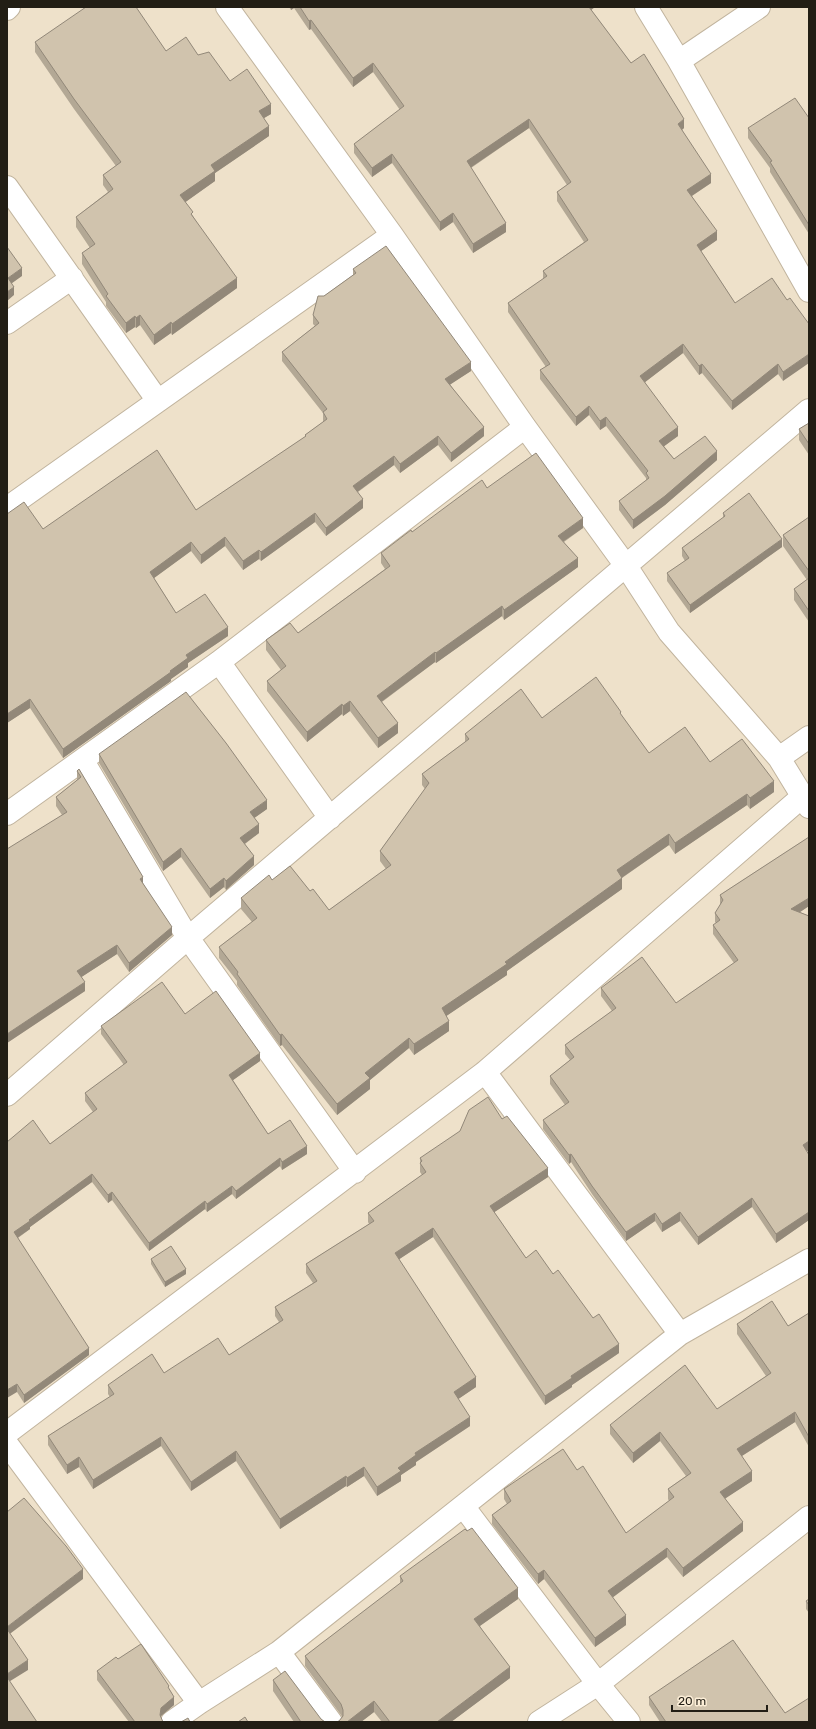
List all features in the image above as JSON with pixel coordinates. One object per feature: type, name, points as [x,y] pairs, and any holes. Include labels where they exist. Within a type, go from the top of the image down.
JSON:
[{"type":"street","points":[[7,1433],[355,1172],[485,1072],[806,801],[779,758],[669,632],[626,566],[525,427],[392,235],[227,7]]},
{"type":"street","points":[[646,7],[679,61],[809,291]]},
{"type":"street","points":[[679,61],[759,7]]},
{"type":"street","points":[[7,187],[158,401]]},
{"type":"street","points":[[7,508],[392,235]]},
{"type":"street","points":[[7,324],[72,278]]},
{"type":"street","points":[[7,1095],[188,938],[809,410]]},
{"type":"street","points":[[7,814],[83,761],[219,662],[525,427]]},
{"type":"street","points":[[219,662],[330,818]]},
{"type":"street","points":[[779,758],[809,737]]},
{"type":"street","points":[[83,761],[188,938],[355,1172]]},
{"type":"street","points":[[485,1072],[680,1334]]},
{"type":"street","points":[[172,1722],[279,1652],[680,1334],[809,1260]]},
{"type":"street","points":[[7,1444],[199,1703]]},
{"type":"street","points":[[463,1506],[598,1684],[629,1722]]},
{"type":"street","points":[[539,1722],[598,1684],[809,1517]]},
{"type":"street","points":[[279,1652],[331,1722]]},
{"type":"building","points":[[86,7],[136,7],[166,51],[186,37],[198,55],[209,52],[230,81],[247,69],[271,104],[259,111],[269,126],[211,165],[215,171],[180,195],[193,212],[191,214],[237,278],[154,335],[140,315],[136,318],[135,316],[126,323],[106,296],[108,294],[82,253],[95,244],[76,217],[113,189],[103,175],[121,162],[74,99],[35,42]]},
{"type":"building","points":[[300,7],[589,7],[631,63],[644,54],[684,119],[678,124],[711,174],[687,190],[717,231],[697,245],[735,303],[772,278],[787,300],[790,298],[809,324],[809,354],[783,372],[778,364],[732,401],[702,364],[699,366],[683,344],[640,376],[678,427],[659,441],[674,459],[705,436],[717,451],[665,496],[633,520],[619,501],[649,478],[646,473],[648,471],[606,417],[600,421],[589,406],[576,417],[540,370],[550,364],[508,303],[547,276],[543,271],[588,240],[557,192],[571,182],[529,119],[467,161],[506,223],[473,244],[453,213],[440,222],[392,154],[372,168],[354,144],[404,106],[373,63],[353,78]]},
{"type":"building","points":[[795,98],[809,118],[809,225],[770,162],[772,161],[748,128]]},
{"type":"building","points":[[386,246],[471,362],[445,379],[484,427],[451,453],[438,436],[400,464],[394,456],[353,486],[363,499],[326,528],[315,513],[261,552],[259,550],[243,561],[225,537],[201,555],[191,542],[150,572],[176,613],[205,594],[228,627],[186,655],[188,658],[170,671],[171,672],[63,749],[30,699],[7,714],[7,514],[24,502],[43,529],[157,450],[196,510],[306,436],[305,435],[327,419],[323,412],[327,409],[282,352],[319,323],[313,315],[318,296],[324,296],[356,273],[353,269]]},
{"type":"building","points":[[7,247],[22,268],[8,278],[14,287],[7,292]]},
{"type":"building","points":[[809,423],[809,444],[799,429]]},
{"type":"building","points":[[536,453],[583,518],[558,536],[578,558],[504,610],[502,606],[436,653],[435,652],[377,696],[398,723],[378,738],[350,701],[343,706],[342,704],[307,732],[267,681],[286,666],[266,640],[290,623],[298,633],[390,566],[381,553],[411,530],[412,532],[482,480],[487,488]]},
{"type":"building","points":[[749,493],[782,539],[690,605],[667,573],[689,558],[682,548],[725,516],[723,513]]},
{"type":"building","points":[[809,517],[809,571],[783,535]]},
{"type":"building","points":[[809,578],[809,611],[794,589]]},
{"type":"building","points":[[596,677],[649,753],[685,727],[710,762],[742,739],[774,781],[750,798],[747,794],[675,843],[669,834],[617,870],[622,878],[505,962],[507,964],[442,1008],[449,1021],[414,1044],[409,1038],[365,1073],[370,1078],[337,1104],[282,1034],[280,1035],[237,974],[238,972],[219,947],[257,918],[241,898],[269,875],[272,880],[290,866],[310,891],[313,889],[329,910],[391,865],[380,851],[429,783],[422,774],[469,739],[465,734],[521,689],[542,718]]},
{"type":"building","points":[[186,692],[226,743],[267,800],[250,812],[259,824],[240,838],[254,856],[226,881],[224,878],[210,889],[181,848],[163,862],[99,754]]},
{"type":"building","points":[[79,769],[143,877],[140,879],[172,927],[129,963],[117,945],[77,971],[85,982],[7,1034],[7,849],[67,812],[56,797],[81,777],[77,771]]},
{"type":"building","points":[[809,837],[809,898],[791,909],[809,916],[809,1141],[803,1145],[809,1155],[809,1212],[776,1234],[752,1198],[698,1237],[680,1212],[662,1224],[655,1213],[626,1232],[592,1186],[571,1154],[569,1155],[543,1120],[569,1102],[550,1076],[574,1057],[565,1045],[616,1008],[601,988],[642,957],[676,1003],[738,960],[713,925],[720,920],[715,913],[723,900],[720,895]]},
{"type":"building","points":[[162,982],[185,1014],[216,991],[260,1053],[229,1075],[268,1134],[290,1120],[307,1146],[282,1162],[280,1158],[236,1191],[232,1186],[207,1204],[205,1201],[149,1243],[112,1192],[108,1195],[92,1174],[14,1232],[89,1348],[24,1395],[17,1384],[7,1390],[7,1142],[33,1120],[50,1144],[97,1109],[85,1093],[127,1062],[101,1026]]},
{"type":"building","points":[[488,1097],[502,1119],[507,1116],[548,1168],[490,1206],[526,1258],[536,1250],[553,1274],[558,1270],[593,1318],[599,1314],[619,1344],[571,1376],[572,1378],[545,1396],[433,1228],[395,1253],[476,1377],[454,1392],[470,1417],[415,1453],[416,1455],[398,1468],[401,1471],[377,1487],[364,1467],[347,1478],[346,1476],[280,1519],[236,1451],[191,1482],[161,1437],[93,1480],[79,1457],[67,1465],[48,1436],[114,1394],[108,1385],[152,1354],[164,1373],[218,1338],[229,1355],[283,1320],[275,1307],[317,1281],[306,1264],[374,1221],[368,1213],[426,1172],[420,1163],[422,1161],[420,1158],[460,1131],[469,1110]]},
{"type":"building","points":[[171,1246],[186,1269],[165,1282],[151,1259]]},
{"type":"building","points":[[772,1301],[788,1326],[809,1313],[809,1437],[795,1412],[737,1449],[752,1471],[720,1492],[743,1522],[683,1568],[667,1548],[608,1591],[626,1615],[595,1638],[544,1570],[538,1574],[492,1515],[511,1501],[504,1489],[563,1449],[577,1470],[583,1466],[626,1533],[674,1497],[668,1489],[691,1473],[660,1432],[633,1453],[610,1425],[685,1365],[717,1409],[771,1373],[737,1324]]},
{"type":"building","points":[[24,1498],[66,1546],[83,1569],[7,1627],[7,1512]]},
{"type":"building","points":[[472,1528],[518,1588],[474,1619],[510,1667],[437,1722],[390,1722],[374,1701],[347,1722],[336,1722],[343,1716],[341,1704],[305,1656],[403,1581],[400,1576],[465,1529],[467,1531]]},
{"type":"building","points":[[7,1629],[28,1660],[7,1674]]},
{"type":"building","points":[[733,1640],[785,1713],[809,1698],[809,1722],[666,1722],[649,1697]]},
{"type":"building","points":[[141,1644],[169,1686],[168,1687],[174,1697],[161,1708],[160,1715],[163,1722],[135,1722],[97,1671],[116,1657],[118,1659]]},
{"type":"building","points":[[285,1671],[321,1719],[325,1722],[301,1722],[273,1680]]},
{"type":"building","points":[[7,1677],[37,1722],[7,1722]]},
{"type":"building","points":[[245,1717],[248,1722],[238,1722]]},
{"type":"building","points":[[188,1718],[190,1722],[181,1722]]}]
